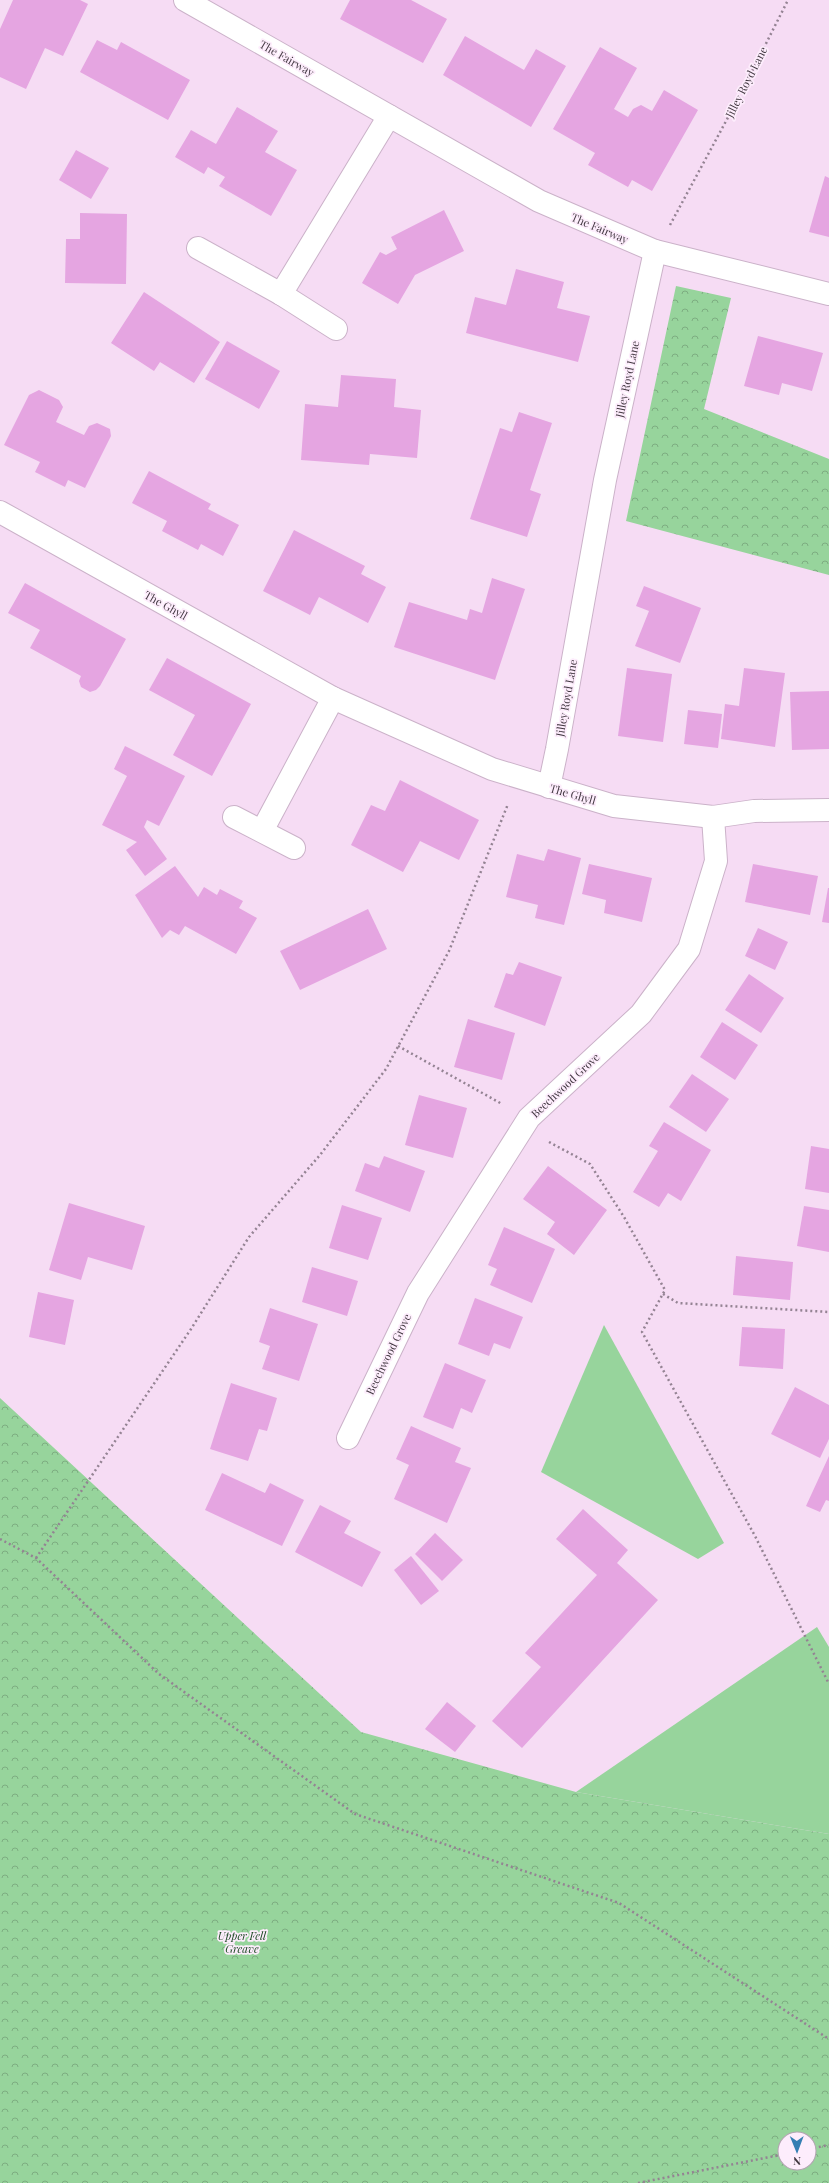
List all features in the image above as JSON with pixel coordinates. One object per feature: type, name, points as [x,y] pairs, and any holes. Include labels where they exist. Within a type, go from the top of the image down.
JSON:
[{"type":"street","name":"The Fairway","points":[[185,0],[539,201],[655,251],[829,294]]},
{"type":"street","points":[[282,294],[388,116]]},
{"type":"street","points":[[198,248],[282,294],[336,329]]},
{"type":"street","name":"Jilley Royd Lane","points":[[549,788],[605,480],[655,251]]},
{"type":"street","name":"The Ghyll","points":[[0,512],[333,698],[492,769],[549,788],[614,806],[713,817],[754,811],[829,810]]},
{"type":"street","points":[[262,831],[333,698]]},
{"type":"street","points":[[234,817],[294,848]]},
{"type":"street","name":"Beechwood Grove","points":[[348,1438],[418,1293],[526,1123],[642,1014],[689,950],[716,861],[713,817]]},
{"type":"path","name":"Jilley Royd Lane","points":[[655,251],[739,97],[788,0]]},
{"type":"path","points":[[36,1558],[191,1329],[249,1237],[320,1156],[386,1069],[449,951],[519,778]]},
{"type":"path","points":[[398,1046],[469,1087],[590,1164],[624,1217],[665,1290],[642,1332],[755,1536],[829,1684]]},
{"type":"path","points":[[663,1294],[678,1302],[829,1312]]},
{"type":"path","points":[[0,1539],[36,1558],[159,1674],[355,1814],[619,1903],[829,2039]]},
{"type":"path","points":[[817,2147],[829,2145]]},
{"type":"path","points":[[638,2183],[777,2156]]},
{"type":"green space","points":[[676,286],[731,298],[704,409],[829,459],[829,575],[626,521]]},
{"type":"green space","points":[[604,1325],[724,1543],[698,1559],[541,1472]]},
{"type":"green space","name":"Upper Fell Greave","points":[[0,1398],[361,1732],[576,1792],[829,1834],[829,2183],[0,2183]]},
{"type":"green space","points":[[817,1627],[829,1647],[829,1834],[576,1792]]},
{"type":"building","points":[[13,0],[80,0],[88,4],[63,56],[45,48],[26,89],[0,77],[0,29]]},
{"type":"building","points":[[350,0],[411,0],[447,19],[423,63],[340,19]]},
{"type":"building","points":[[465,36],[524,70],[536,49],[566,66],[531,127],[443,75]]},
{"type":"building","points":[[97,40],[117,50],[121,42],[190,80],[168,120],[80,72]]},
{"type":"building","points":[[600,47],[637,68],[614,109],[628,117],[633,109],[641,105],[652,111],[664,90],[698,110],[652,191],[632,180],[628,187],[588,165],[595,153],[553,129]]},
{"type":"building","points":[[237,107],[278,131],[265,152],[297,170],[271,216],[219,186],[225,177],[208,167],[204,174],[175,157],[191,130],[216,144]]},
{"type":"building","points":[[76,150],[109,168],[91,199],[59,180]]},
{"type":"building","points":[[825,176],[829,178],[829,237],[809,232]]},
{"type":"building","points":[[444,210],[464,251],[415,275],[398,304],[362,283],[380,252],[386,255],[397,249],[391,237]]},
{"type":"building","points":[[80,213],[127,214],[126,284],[65,283],[66,239],[80,239]]},
{"type":"building","points":[[516,269],[564,282],[557,308],[590,316],[578,362],[466,333],[475,297],[506,305]]},
{"type":"building","points":[[144,292],[220,342],[194,383],[160,362],[154,371],[111,343]]},
{"type":"building","points":[[758,336],[823,353],[812,391],[782,383],[779,395],[744,386]]},
{"type":"building","points":[[227,341],[280,371],[259,409],[205,379]]},
{"type":"building","points":[[341,375],[396,379],[394,407],[421,410],[417,458],[370,454],[369,465],[301,460],[305,404],[338,407]]},
{"type":"building","points":[[39,390],[59,400],[63,407],[56,422],[84,435],[89,426],[97,423],[110,429],[111,436],[85,488],[68,480],[65,487],[35,472],[40,462],[4,445],[29,395]]},
{"type":"building","points":[[519,412],[552,423],[530,490],[541,494],[527,537],[470,519],[500,428],[512,432]]},
{"type":"building","points":[[149,471],[211,504],[208,509],[239,525],[223,556],[201,544],[198,550],[162,531],[167,521],[132,503]]},
{"type":"building","points":[[294,530],[365,566],[361,574],[386,587],[368,623],[319,597],[310,615],[263,591]]},
{"type":"building","points":[[492,578],[525,589],[495,680],[394,647],[409,602],[467,620],[470,609],[482,613]]},
{"type":"building","points":[[25,583],[126,639],[100,686],[96,690],[90,692],[81,687],[79,681],[81,676],[30,648],[40,630],[8,613]]},
{"type":"building","points":[[644,586],[701,608],[680,663],[635,646],[649,611],[636,606]]},
{"type":"building","points":[[167,658],[251,704],[212,776],[173,755],[195,715],[149,690]]},
{"type":"building","points":[[627,668],[672,674],[663,742],[618,736]]},
{"type":"building","points":[[744,668],[785,673],[775,747],[721,739],[725,704],[739,706]]},
{"type":"building","points":[[829,691],[829,749],[792,750],[790,692]]},
{"type":"building","points":[[688,710],[722,714],[718,748],[684,744]]},
{"type":"building","points":[[125,746],[185,776],[159,826],[147,820],[144,827],[167,859],[145,876],[126,850],[137,842],[102,825],[127,776],[114,769]]},
{"type":"building","points":[[400,780],[479,820],[459,860],[420,841],[403,872],[351,845],[371,805],[385,811]]},
{"type":"building","points":[[548,849],[581,858],[564,925],[535,918],[538,905],[506,897],[517,854],[544,861]]},
{"type":"building","points":[[589,864],[652,878],[642,922],[604,913],[606,900],[582,894]]},
{"type":"building","points":[[753,864],[818,876],[810,915],[745,902]]},
{"type":"building","points":[[175,866],[198,897],[204,887],[217,895],[220,889],[243,901],[239,908],[257,918],[236,954],[185,926],[179,935],[170,930],[162,938],[135,895]]},
{"type":"building","points":[[829,888],[829,923],[822,922]]},
{"type":"building","points":[[368,909],[387,949],[300,990],[280,951]]},
{"type":"building","points":[[758,928],[788,942],[775,970],[745,956]]},
{"type":"building","points":[[519,962],[562,977],[545,1026],[494,1007],[506,973],[513,975]]},
{"type":"building","points":[[749,974],[784,998],[761,1033],[725,1010]]},
{"type":"building","points":[[468,1019],[515,1033],[502,1080],[454,1067]]},
{"type":"building","points":[[722,1022],[758,1045],[735,1080],[700,1057]]},
{"type":"building","points":[[692,1074],[729,1099],[706,1132],[669,1107]]},
{"type":"building","points":[[419,1095],[467,1108],[453,1158],[405,1145]]},
{"type":"building","points":[[664,1122],[711,1150],[681,1201],[668,1193],[659,1207],[633,1192],[658,1151],[649,1146]]},
{"type":"building","points":[[811,1146],[829,1149],[829,1193],[805,1189]]},
{"type":"building","points":[[384,1156],[425,1171],[410,1212],[355,1191],[365,1163],[379,1168]]},
{"type":"building","points":[[548,1166],[607,1210],[574,1255],[547,1234],[555,1222],[523,1199]]},
{"type":"building","points":[[69,1203],[145,1226],[132,1270],[88,1257],[81,1280],[49,1270]]},
{"type":"building","points":[[342,1205],[382,1218],[368,1260],[329,1248]]},
{"type":"building","points":[[804,1206],[829,1210],[829,1252],[797,1246]]},
{"type":"building","points":[[504,1227],[555,1249],[532,1303],[490,1285],[497,1269],[488,1265]]},
{"type":"building","points":[[736,1256],[793,1262],[790,1300],[733,1295]]},
{"type":"building","points":[[312,1267],[358,1281],[347,1316],[302,1302]]},
{"type":"building","points":[[38,1292],[74,1300],[65,1345],[29,1337]]},
{"type":"building","points":[[475,1298],[523,1317],[510,1349],[494,1343],[489,1356],[458,1344]]},
{"type":"building","points":[[270,1308],[318,1324],[299,1381],[262,1369],[270,1346],[259,1342]]},
{"type":"building","points":[[742,1327],[785,1329],[783,1369],[739,1366]]},
{"type":"building","points":[[445,1363],[486,1380],[472,1413],[461,1408],[453,1429],[423,1417]]},
{"type":"building","points":[[231,1383],[277,1398],[267,1431],[259,1429],[248,1461],[210,1449]]},
{"type":"building","points":[[795,1387],[829,1405],[829,1439],[820,1458],[771,1434]]},
{"type":"building","points":[[411,1426],[461,1448],[455,1462],[471,1468],[447,1523],[394,1499],[409,1465],[396,1459]]},
{"type":"building","points":[[829,1456],[829,1501],[826,1500],[820,1512],[806,1506]]},
{"type":"building","points":[[222,1473],[265,1493],[270,1483],[304,1500],[282,1546],[205,1510]]},
{"type":"building","points":[[320,1505],[351,1521],[344,1533],[381,1552],[362,1587],[295,1552]]},
{"type":"building","points":[[583,1509],[628,1550],[617,1563],[658,1600],[522,1748],[492,1721],[541,1667],[525,1653],[597,1575],[556,1539]]},
{"type":"building","points":[[435,1533],[463,1560],[442,1581],[415,1554]]},
{"type":"building","points":[[411,1556],[439,1591],[421,1605],[394,1570]]},
{"type":"building","points":[[447,1702],[476,1726],[455,1752],[425,1729]]}]
